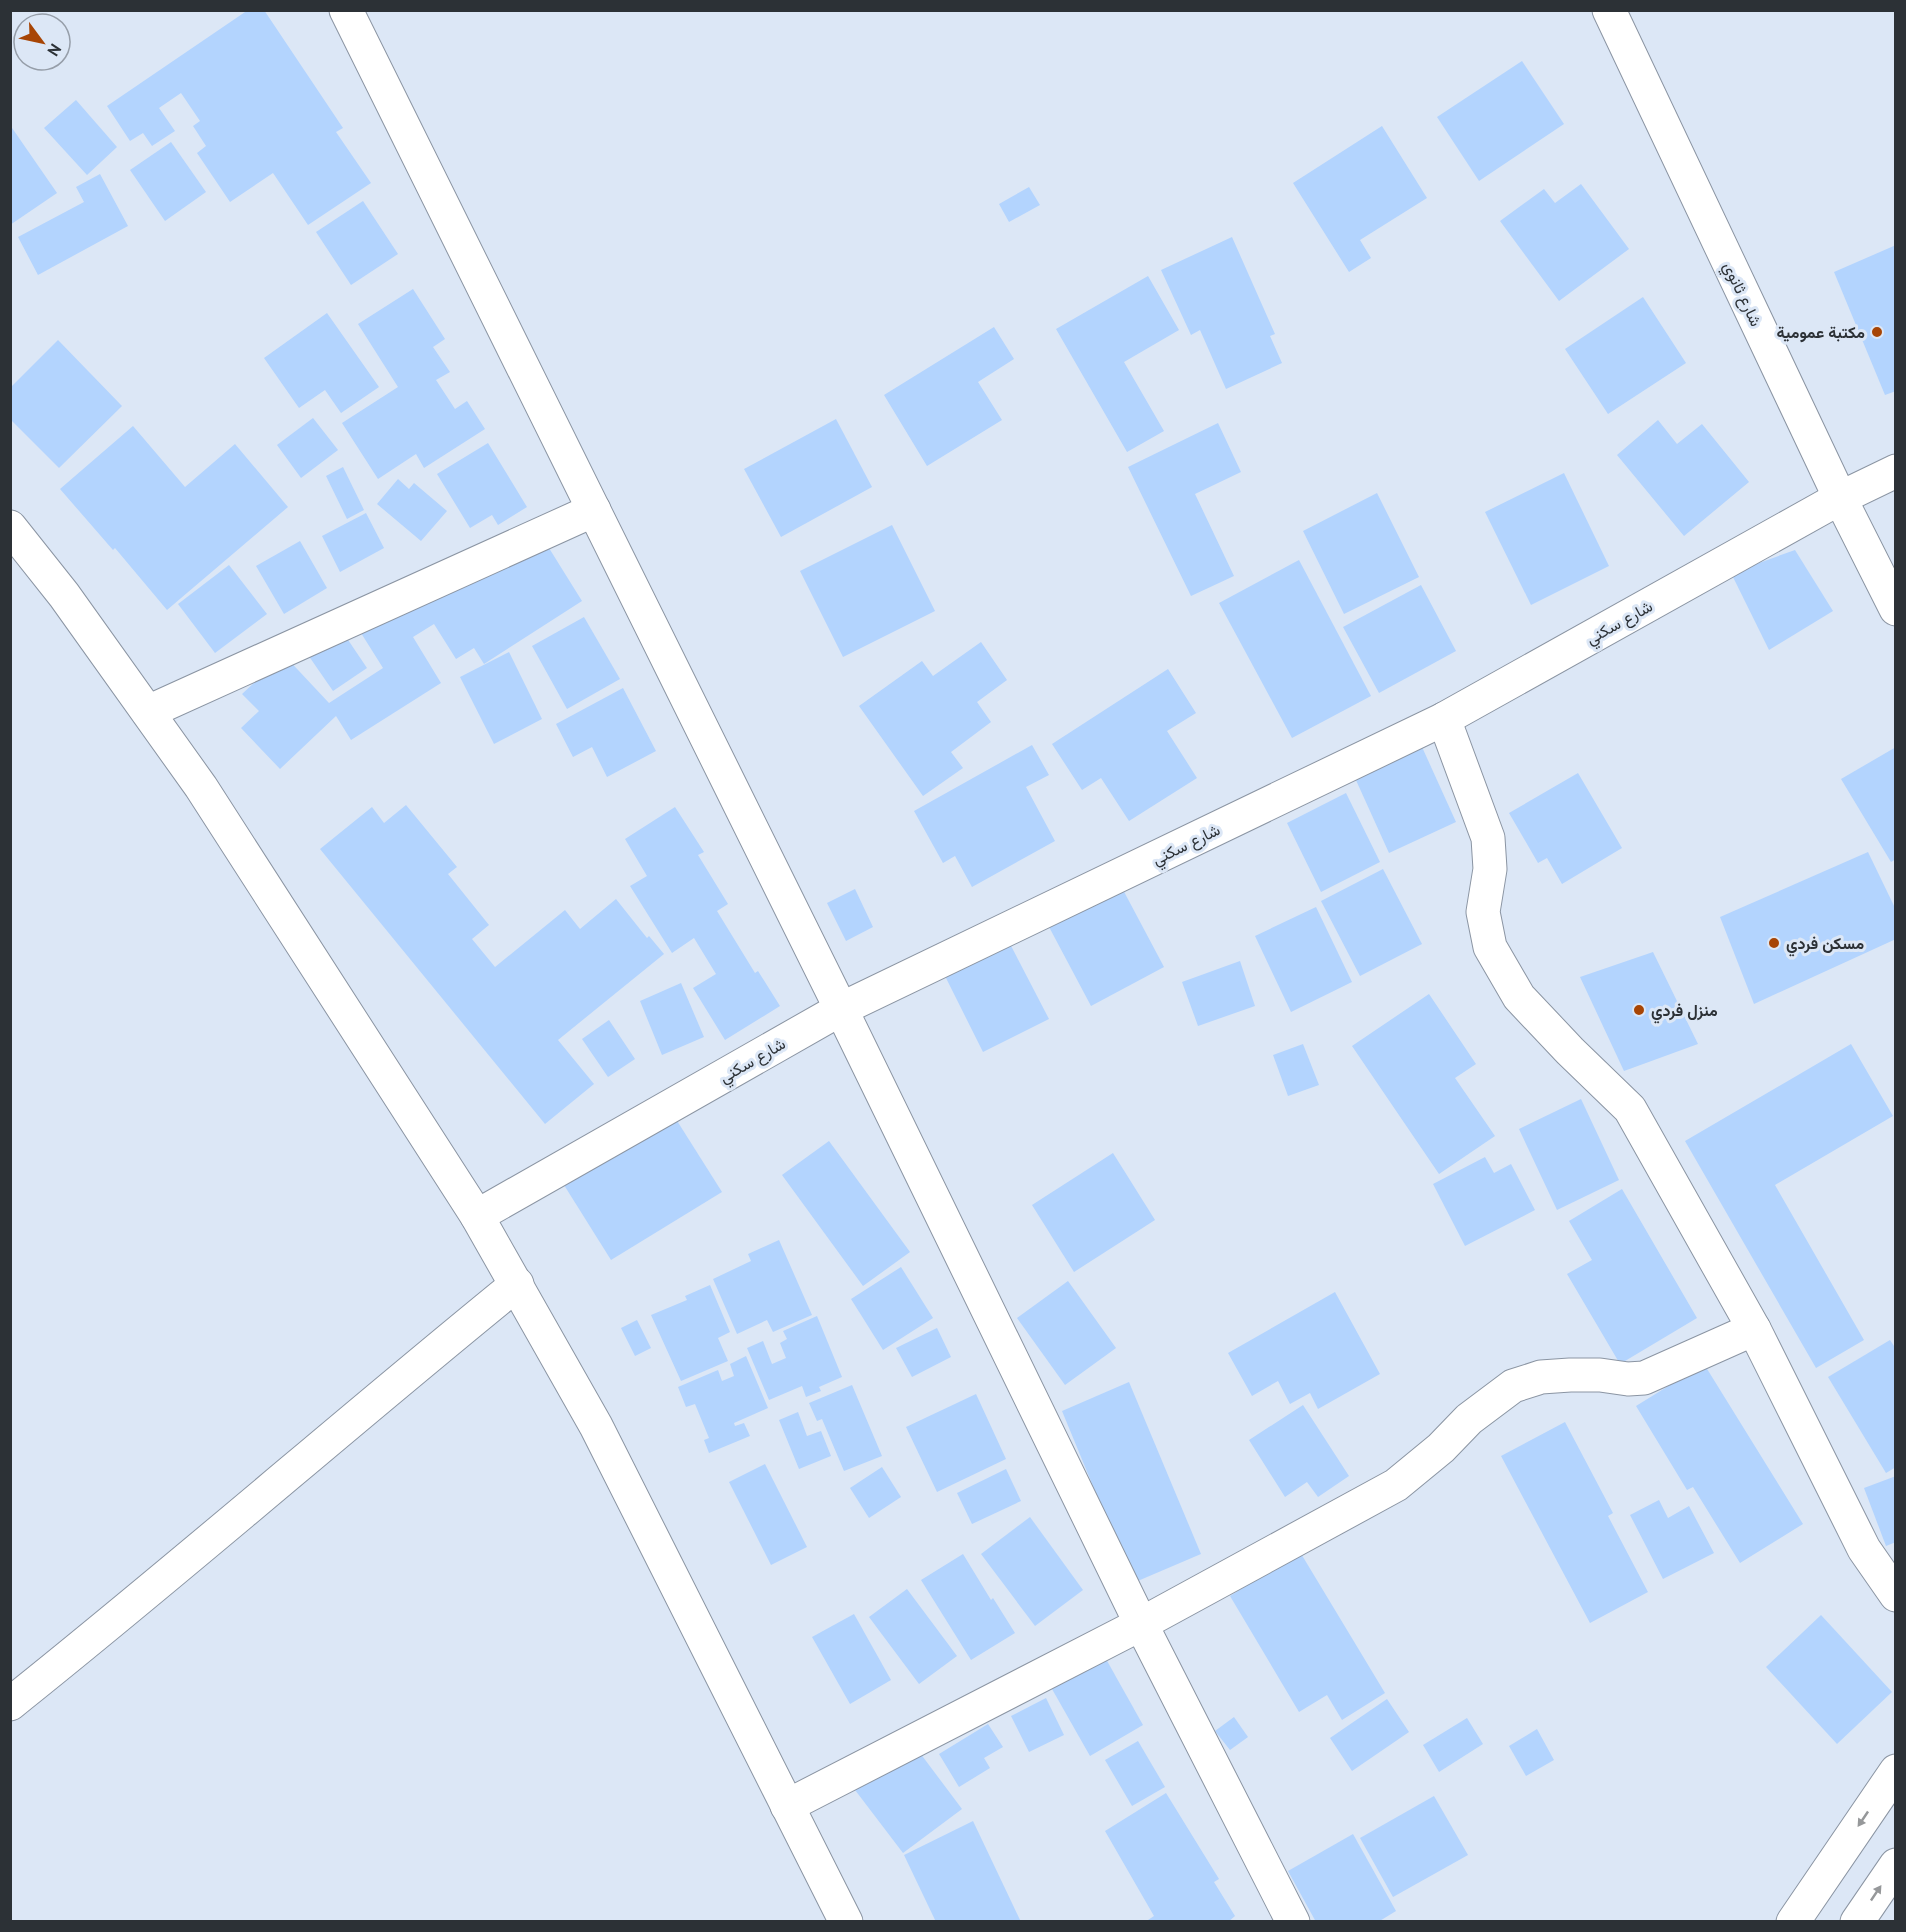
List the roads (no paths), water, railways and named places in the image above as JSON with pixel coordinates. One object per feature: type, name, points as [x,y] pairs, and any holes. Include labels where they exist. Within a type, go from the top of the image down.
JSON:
[{"type":"street","points":[[346,10],[841,1010],[1141,1624],[1293,1922]]},
{"type":"street","name":"شارع ثانوي","points":[[1609,10],[1840,498],[1896,609]]},
{"type":"street","name":"شارع سكني","points":[[477,1216],[841,1010],[1444,719],[1840,498],[1896,471]]},
{"type":"street","points":[[148,712],[594,510]]},
{"type":"street","points":[[10,527],[64,595],[207,797],[477,1216],[596,1426],[846,1922]]},
{"type":"street","points":[[1444,719],[1488,838],[1491,869],[1483,912],[1490,947],[1519,997],[1630,1109],[1754,1329],[1864,1549],[1896,1595]]},
{"type":"street","points":[[10,1704],[99,1633],[399,1380],[517,1284]]},
{"type":"street","points":[[787,1806],[1141,1624],[1396,1485],[1441,1448],[1469,1419],[1513,1386],[1540,1377],[1570,1375],[1644,1378],[1754,1329]]},
{"type":"street","points":[[1793,1922],[1896,1771]]},
{"type":"street","points":[[1857,1922],[1896,1865]]},
{"type":"place","name":"مكتبة عمومية","points":[[1877,332]]},
{"type":"place","name":"مسكن فردي","points":[[1774,943]]},
{"type":"place","name":"منزل فردي","points":[[1639,1010]]}]
